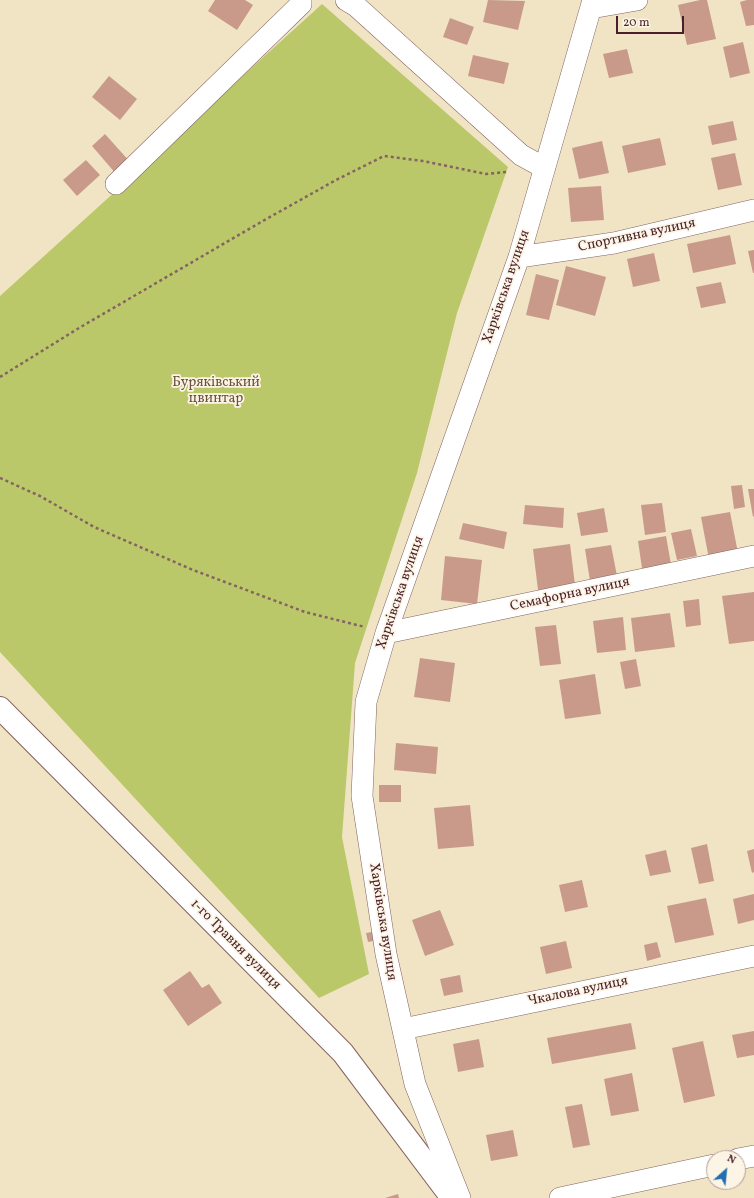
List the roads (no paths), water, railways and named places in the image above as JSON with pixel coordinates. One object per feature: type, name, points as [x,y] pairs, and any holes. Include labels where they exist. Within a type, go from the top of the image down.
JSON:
[{"type":"street","points":[[116,184],[301,4],[301,0]]},
{"type":"street","points":[[346,0],[356,6],[521,155],[546,167]]},
{"type":"street","points":[[592,4],[638,0]]},
{"type":"street","name":"Харківська вулиця","points":[[460,1198],[415,1084],[386,954],[362,796],[366,702],[386,633],[519,257],[592,4]]},
{"type":"street","name":"Спортивна вулиця","points":[[519,257],[614,243],[754,210]]},
{"type":"street","name":"Семафорна вулиця","points":[[386,633],[754,556]]},
{"type":"street","name":"1-го Травня вулиця","points":[[0,708],[343,1053],[452,1198]]},
{"type":"street","name":"Чкалова вулиця","points":[[402,1029],[754,956]]},
{"type":"street","points":[[560,1198],[706,1167]]},
{"type":"park label","name":"Буряківський цвинтар","points":[[216,392]]}]
